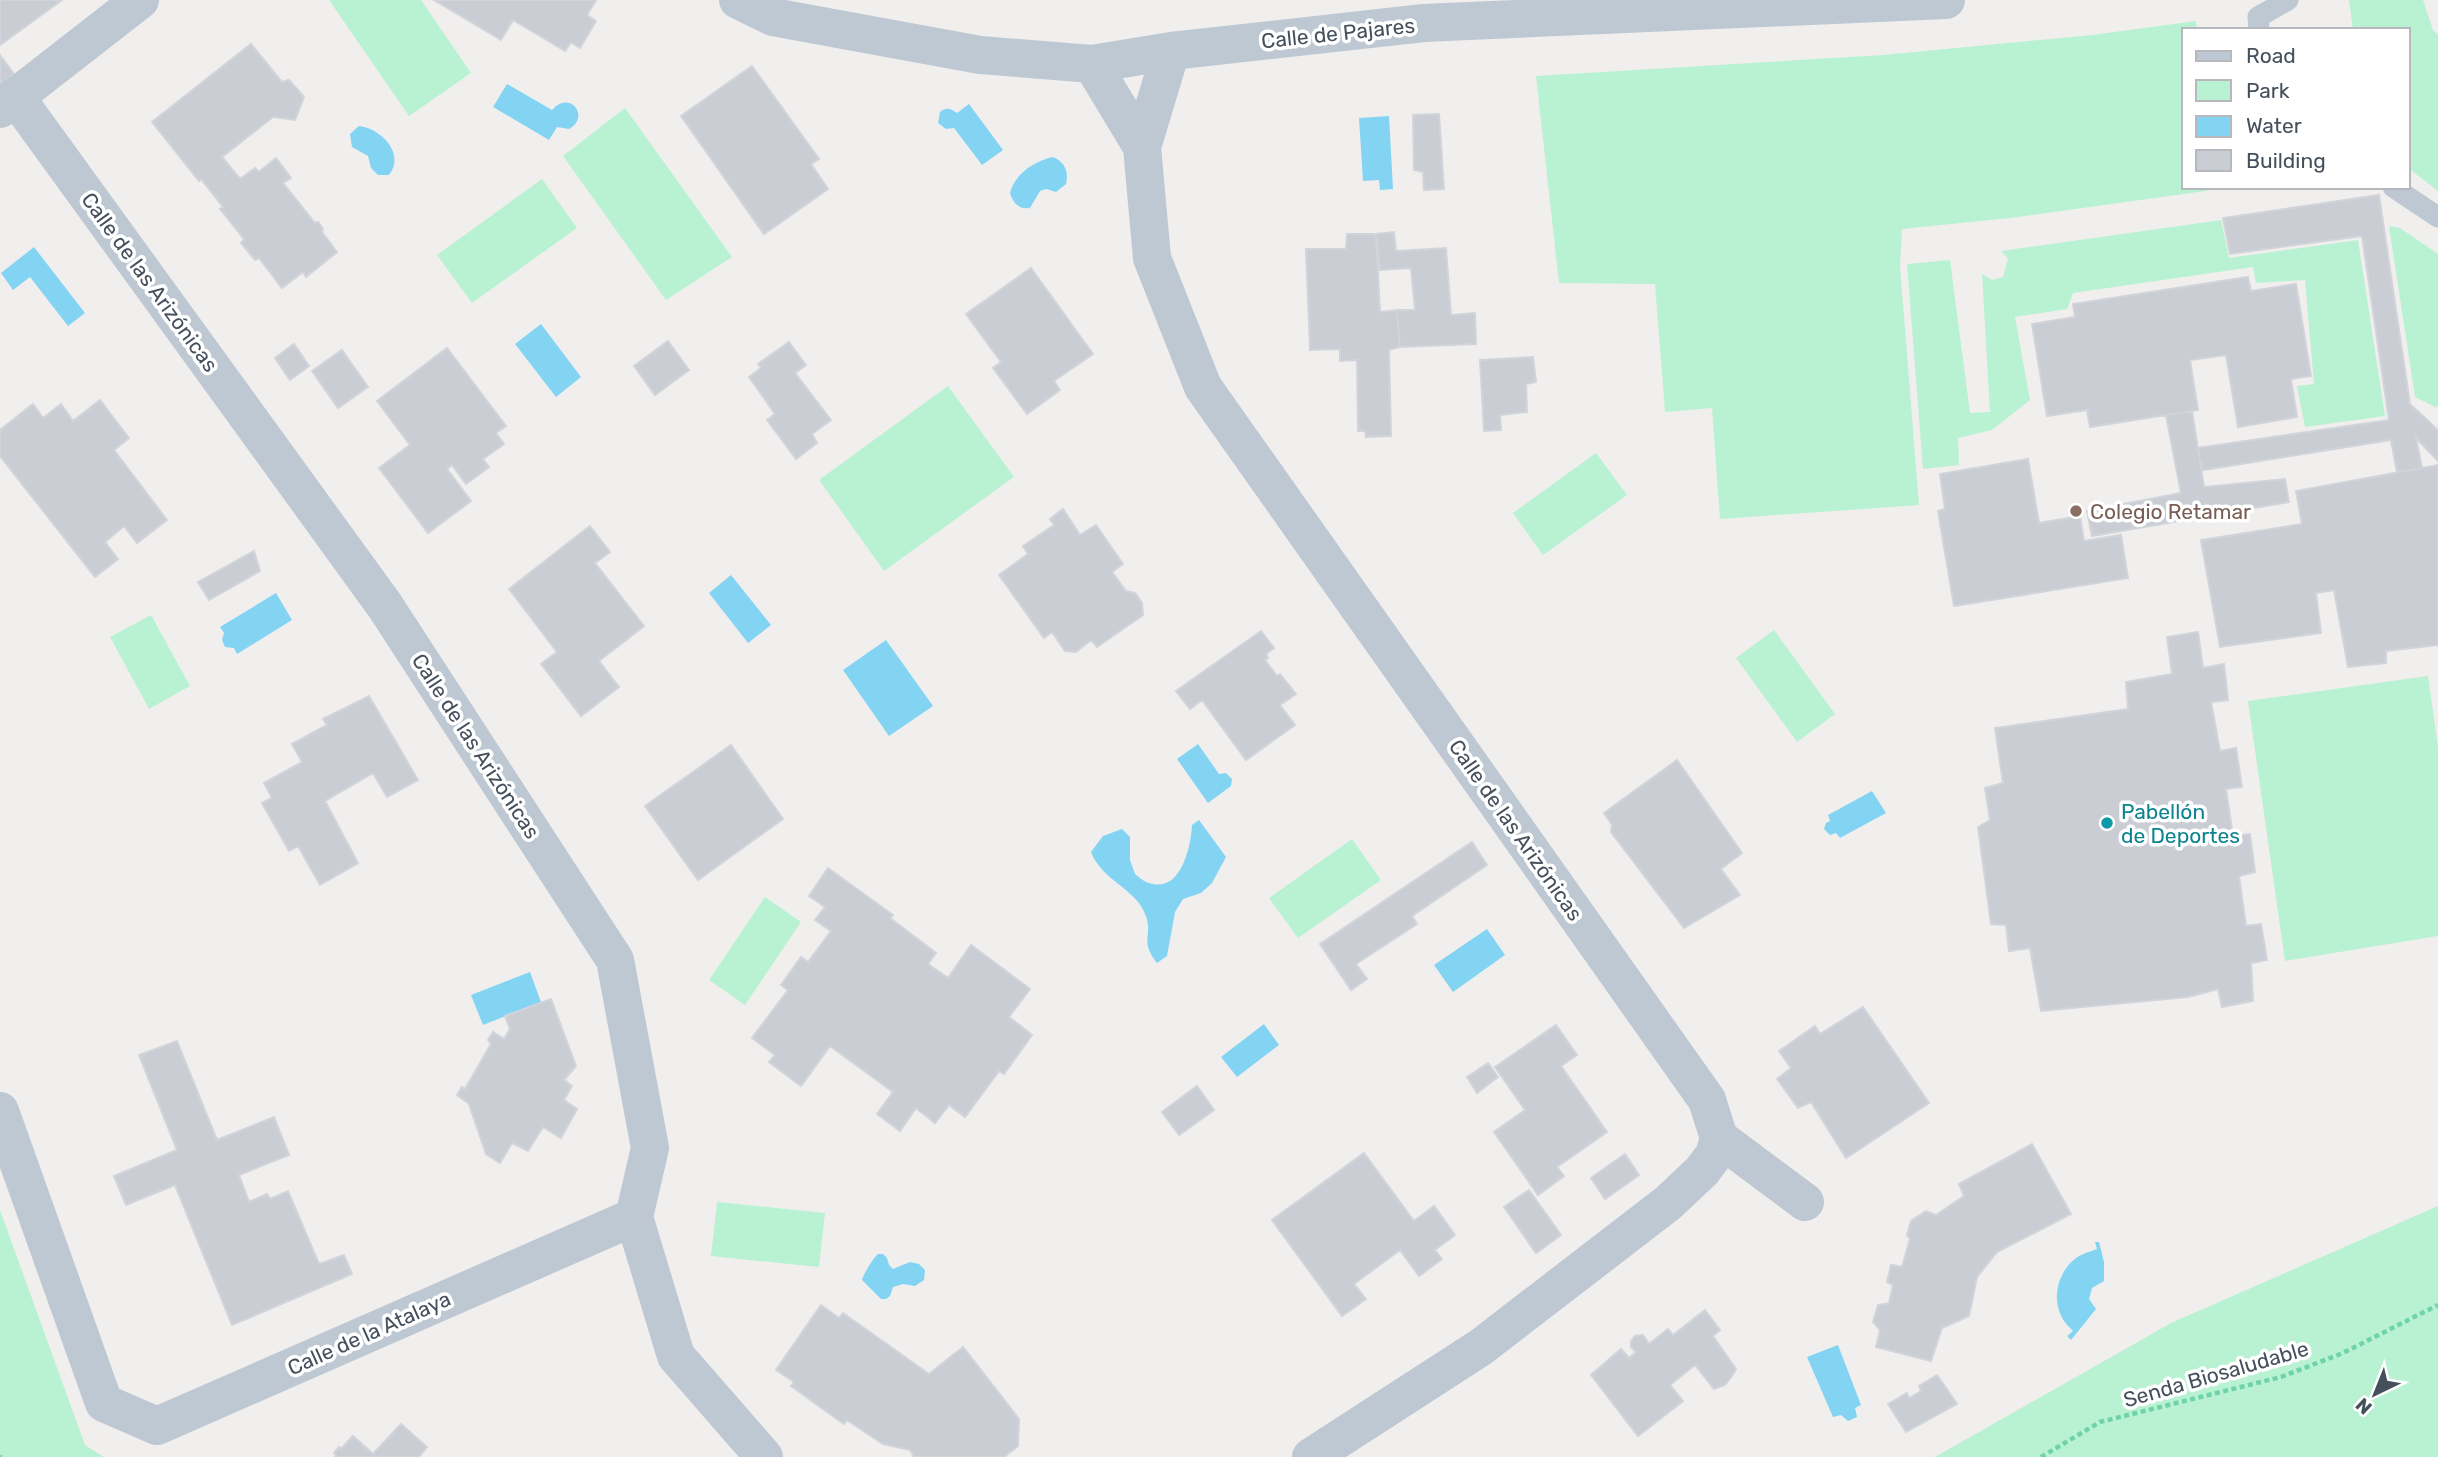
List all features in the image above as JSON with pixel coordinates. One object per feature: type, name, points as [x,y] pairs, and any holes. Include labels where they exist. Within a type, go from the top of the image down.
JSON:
[{"type":"street","points":[[8,102],[140,0]]},
{"type":"street","name":"Calle de Pajares","points":[[738,0],[773,17],[967,52],[1092,64],[1171,51],[1424,23],[1946,0]]},
{"type":"street","name":"Calle de las Arizónicas","points":[[1171,51],[1142,147],[1152,257],[1203,387],[1707,1100],[1719,1138]]},
{"type":"street","points":[[1092,64],[1142,147]]},
{"type":"street","name":"Calle de las Arizónicas","points":[[8,102],[385,606],[615,960],[650,1148],[634,1217],[676,1356],[764,1457]]},
{"type":"street","name":"Calle de la Atalaya","points":[[0,1111],[104,1403],[157,1426],[634,1217]]},
{"type":"street","points":[[1311,1457],[1482,1347],[1657,1211],[1702,1171],[1714,1155],[1719,1138],[1805,1202]]},
{"type":"lane","points":[[2259,28],[2258,17],[2288,0]]},
{"type":"lane","points":[[2396,189],[2438,217]]},
{"type":"path","name":"Senda Biosaludable","points":[[2041,1457],[2100,1422],[2281,1377],[2343,1353],[2438,1305]]},
{"type":"green space","points":[[329,0],[421,0],[471,73],[409,116]]},
{"type":"green space","points":[[2349,0],[2423,0],[2433,30],[2438,35],[2438,191],[2410,170],[2410,28],[2353,28]]},
{"type":"green space","points":[[2196,21],[2197,28],[2182,28],[2182,189],[2220,189],[2010,218],[1902,229],[1900,266],[1919,505],[1720,519],[1712,408],[1665,412],[1655,284],[1559,283],[1536,76],[1883,55],[2092,35]]},
{"type":"green space","points":[[625,108],[732,257],[666,300],[563,156]]},
{"type":"green space","points":[[542,179],[577,228],[472,303],[437,255]]},
{"type":"green space","points":[[2221,220],[2229,258],[2358,240],[2385,416],[2305,427],[2297,386],[2314,384],[2305,280],[2256,283],[2253,267],[2073,293],[2067,309],[2015,317],[2030,400],[1992,430],[1958,438],[1959,465],[1923,469],[1907,264],[1950,260],[1970,413],[1990,412],[1982,274],[1992,280],[2003,277],[2008,259],[2001,251]]},
{"type":"green space","points":[[2389,226],[2400,228],[2438,254],[2438,406],[2435,407],[2415,397]]},
{"type":"green space","points":[[948,386],[1014,477],[884,571],[819,480]]},
{"type":"green space","points":[[1596,453],[1627,495],[1543,555],[1513,513]]},
{"type":"green space","points":[[151,615],[190,686],[149,709],[110,637]]},
{"type":"green space","points":[[1774,630],[1835,714],[1797,742],[1736,658]]},
{"type":"green space","points":[[2428,676],[2438,747],[2438,936],[2285,961],[2248,701]]},
{"type":"green space","points":[[1352,839],[1381,880],[1298,938],[1269,898]]},
{"type":"green space","points":[[765,897],[801,922],[745,1005],[709,980]]},
{"type":"green space","points":[[717,1202],[825,1213],[819,1267],[711,1256]]},
{"type":"green space","points":[[2438,1206],[2438,1457],[1935,1457],[2171,1323]]},
{"type":"green space","points":[[0,1210],[85,1445],[104,1457],[0,1457]]},
{"type":"water","points":[[507,84],[552,110],[565,102],[571,104],[578,112],[575,124],[569,129],[557,127],[549,140],[493,107]]},
{"type":"water","points":[[969,104],[1003,150],[982,165],[954,128],[946,129],[938,123],[942,110],[948,109],[957,113]]},
{"type":"water","points":[[1389,116],[1393,189],[1380,190],[1379,180],[1363,181],[1359,118]]},
{"type":"water","points":[[359,126],[375,131],[393,150],[393,167],[389,175],[378,175],[371,168],[368,156],[352,147],[350,134]]},
{"type":"water","points":[[1053,157],[1065,168],[1066,184],[1056,192],[1046,189],[1040,191],[1030,208],[1017,205],[1010,193],[1016,180],[1032,165]]},
{"type":"water","points":[[34,247],[85,313],[68,326],[30,277],[13,290],[1,273]]},
{"type":"water","points":[[541,324],[581,377],[556,397],[515,344]]},
{"type":"water","points":[[731,575],[771,625],[748,643],[709,593]]},
{"type":"water","points":[[276,593],[292,620],[237,654],[234,648],[225,647],[222,640],[224,633],[220,627]]},
{"type":"water","points":[[886,640],[933,706],[889,736],[843,670]]},
{"type":"water","points":[[1198,744],[1219,774],[1226,773],[1232,779],[1231,786],[1208,803],[1177,759]]},
{"type":"water","points":[[1872,791],[1886,813],[1840,838],[1836,833],[1830,835],[1824,829],[1830,821],[1828,815]]},
{"type":"water","points":[[1199,820],[1226,857],[1212,883],[1201,893],[1183,899],[1175,912],[1167,956],[1157,963],[1147,944],[1148,923],[1142,907],[1103,870],[1091,852],[1103,836],[1122,829],[1130,837],[1130,860],[1135,874],[1147,882],[1160,885],[1169,882],[1182,866],[1192,825]]},
{"type":"water","points":[[1487,929],[1505,955],[1453,992],[1434,965]]},
{"type":"water","points":[[530,972],[541,1002],[483,1025],[471,995]]},
{"type":"water","points":[[1264,1024],[1279,1045],[1237,1077],[1221,1057]]},
{"type":"water","points":[[2095,1242],[2099,1242],[2104,1262],[2104,1281],[2092,1288],[2089,1299],[2096,1309],[2071,1340],[2067,1336],[2073,1331],[2062,1318],[2057,1290],[2070,1263],[2097,1249]]},
{"type":"water","points":[[878,1254],[887,1258],[893,1269],[910,1262],[919,1264],[925,1270],[924,1280],[915,1286],[903,1284],[893,1287],[890,1296],[881,1299],[862,1280]]},
{"type":"water","points":[[1838,1345],[1861,1405],[1855,1408],[1857,1417],[1848,1421],[1841,1415],[1833,1417],[1807,1357]]},
{"type":"building","points":[[0,0],[62,0],[0,45]]},
{"type":"building","points":[[434,0],[596,0],[587,15],[596,21],[580,48],[571,42],[565,51],[513,20],[501,40]]},
{"type":"building","points":[[251,44],[282,82],[289,80],[304,97],[295,120],[273,117],[222,157],[240,179],[255,168],[259,172],[276,158],[291,178],[283,183],[315,223],[318,222],[337,252],[306,277],[303,272],[282,288],[259,258],[255,260],[241,243],[244,239],[220,209],[223,207],[152,122]]},
{"type":"building","points":[[0,55],[14,74],[0,84]]},
{"type":"building","points":[[752,66],[819,159],[811,164],[828,189],[764,234],[681,116]]},
{"type":"building","points":[[1439,114],[1444,189],[1424,190],[1423,172],[1414,170],[1413,115]]},
{"type":"building","points":[[2379,195],[2410,404],[2438,430],[2438,461],[2416,438],[2422,468],[2397,472],[2391,440],[2203,470],[2197,448],[2389,420],[2362,236],[2230,254],[2223,218]]},
{"type":"building","points":[[1394,232],[1396,251],[1446,248],[1451,315],[1475,313],[1476,344],[1400,347],[1397,310],[1415,310],[1411,268],[1380,270],[1376,234]]},
{"type":"building","points":[[1347,234],[1376,234],[1380,312],[1397,310],[1400,347],[1389,350],[1391,436],[1366,437],[1365,431],[1358,431],[1357,360],[1340,361],[1340,349],[1310,350],[1306,249],[1346,249]]},
{"type":"building","points":[[1031,268],[1093,354],[1054,381],[1060,390],[1027,414],[993,368],[1001,362],[966,314]]},
{"type":"building","points":[[2248,277],[2251,291],[2296,284],[2311,376],[2291,379],[2297,417],[2238,427],[2226,355],[2190,360],[2198,410],[2090,427],[2087,410],[2047,416],[2032,324],[2075,317],[2073,304]]},
{"type":"building","points":[[668,341],[689,370],[655,395],[634,366]]},
{"type":"building","points":[[789,342],[806,365],[795,373],[831,420],[812,434],[817,443],[796,459],[767,420],[775,414],[749,377],[761,368],[758,364]]},
{"type":"building","points":[[294,344],[309,366],[290,380],[275,358]]},
{"type":"building","points":[[447,348],[506,426],[496,433],[504,444],[483,459],[489,467],[466,484],[452,465],[447,469],[471,501],[428,533],[379,468],[410,445],[377,401]]},
{"type":"building","points":[[342,350],[368,387],[338,408],[312,371]]},
{"type":"building","points":[[1533,357],[1536,382],[1526,384],[1527,412],[1500,415],[1501,430],[1484,431],[1480,360]]},
{"type":"building","points":[[100,400],[129,438],[114,450],[167,520],[137,543],[124,526],[105,542],[118,559],[95,577],[0,456],[0,430],[33,404],[43,418],[61,404],[73,421]]},
{"type":"building","points":[[2192,411],[2204,487],[2285,479],[2289,502],[2092,536],[2087,511],[2181,493],[2166,415]]},
{"type":"building","points":[[2028,459],[2039,523],[2080,516],[2084,541],[2121,535],[2128,578],[1954,606],[1938,511],[1945,509],[1940,474]]},
{"type":"building","points":[[2438,465],[2438,645],[2386,651],[2386,663],[2348,667],[2334,590],[2316,593],[2321,633],[2220,647],[2201,540],[2302,524],[2296,491]]},
{"type":"building","points":[[1063,509],[1080,535],[1096,525],[1123,564],[1112,572],[1126,591],[1135,593],[1142,603],[1143,615],[1097,647],[1091,640],[1076,652],[1065,651],[1052,632],[1044,638],[999,575],[1028,554],[1023,546],[1054,525],[1050,519]]},
{"type":"building","points":[[590,526],[610,552],[595,563],[644,626],[599,661],[619,687],[581,716],[541,664],[557,652],[509,589]]},
{"type":"building","points":[[254,551],[260,571],[209,600],[198,582]]},
{"type":"building","points":[[1261,631],[1274,648],[1266,654],[1268,658],[1265,660],[1296,694],[1280,705],[1295,725],[1246,760],[1202,700],[1190,709],[1176,691]]},
{"type":"building","name":"Pabellón de Deportes","points":[[2198,632],[2203,668],[2224,664],[2228,700],[2211,702],[2220,751],[2236,748],[2242,787],[2226,789],[2233,836],[2250,834],[2255,872],[2239,876],[2246,926],[2261,924],[2267,960],[2251,963],[2253,1001],[2222,1007],[2218,989],[2188,997],[2041,1011],[2030,948],[2009,951],[2006,925],[1991,924],[1978,827],[1990,820],[1985,788],[2003,783],[1995,728],[2128,709],[2126,682],[2172,674],[2167,637]]},
{"type":"building","points":[[369,696],[418,780],[387,797],[373,773],[325,801],[358,863],[320,885],[298,846],[289,851],[262,803],[272,798],[264,783],[302,762],[292,744],[327,725],[323,719]]},
{"type":"building","points":[[731,745],[783,819],[698,880],[645,806]]},
{"type":"building","points":[[1677,760],[1742,853],[1721,869],[1740,895],[1684,928],[1611,832],[1612,825],[1604,813]]},
{"type":"building","points":[[1472,842],[1487,865],[1412,916],[1417,924],[1356,964],[1367,979],[1351,990],[1320,944]]},
{"type":"building","points":[[828,868],[893,915],[890,918],[936,953],[928,964],[948,978],[971,945],[1030,989],[1009,1017],[1032,1035],[1004,1074],[999,1071],[965,1117],[949,1105],[935,1123],[916,1108],[900,1131],[877,1114],[893,1092],[830,1046],[801,1086],[769,1062],[775,1055],[752,1038],[788,990],[781,985],[801,957],[808,962],[831,931],[815,920],[825,907],[809,896]]},
{"type":"building","points":[[551,999],[576,1066],[564,1080],[572,1086],[564,1100],[577,1109],[561,1138],[543,1127],[528,1151],[512,1143],[500,1163],[486,1154],[469,1104],[457,1095],[462,1087],[465,1089],[491,1044],[488,1040],[493,1032],[504,1039],[510,1029],[505,1016]]},
{"type":"building","points":[[1863,1007],[1929,1103],[1846,1158],[1811,1102],[1798,1108],[1777,1079],[1791,1068],[1779,1051],[1815,1026],[1820,1034]]},
{"type":"building","points":[[1556,1025],[1577,1055],[1561,1066],[1607,1132],[1557,1167],[1564,1176],[1538,1195],[1494,1132],[1525,1110],[1495,1067]]},
{"type":"building","points":[[177,1041],[217,1140],[274,1117],[289,1155],[239,1175],[249,1202],[267,1194],[270,1199],[288,1191],[319,1264],[344,1255],[352,1274],[232,1325],[175,1185],[126,1205],[114,1176],[177,1150],[139,1055]]},
{"type":"building","points":[[1488,1063],[1498,1077],[1477,1093],[1467,1077]]},
{"type":"building","points":[[1197,1086],[1214,1110],[1179,1135],[1162,1112]]},
{"type":"building","points":[[2032,1144],[2071,1214],[1997,1252],[1977,1277],[1969,1316],[1942,1328],[1931,1361],[1876,1347],[1880,1330],[1873,1322],[1878,1305],[1889,1303],[1893,1285],[1887,1282],[1891,1265],[1902,1267],[1910,1239],[1907,1235],[1911,1221],[1926,1211],[1936,1215],[1964,1196],[1959,1184]]},
{"type":"building","points":[[1364,1153],[1414,1221],[1434,1206],[1455,1235],[1435,1250],[1442,1259],[1419,1276],[1400,1250],[1354,1284],[1366,1299],[1342,1316],[1272,1220]]},
{"type":"building","points":[[1625,1154],[1639,1175],[1605,1199],[1591,1178]]},
{"type":"building","points":[[1529,1190],[1561,1235],[1536,1253],[1504,1207]]},
{"type":"building","points":[[821,1305],[839,1318],[843,1313],[929,1374],[963,1347],[1019,1419],[1018,1446],[1004,1457],[914,1457],[910,1450],[883,1444],[847,1420],[844,1424],[791,1386],[794,1382],[776,1370]]},
{"type":"building","points":[[1705,1310],[1720,1330],[1713,1336],[1736,1369],[1725,1385],[1714,1389],[1695,1365],[1670,1385],[1683,1401],[1638,1436],[1591,1375],[1621,1349],[1629,1358],[1636,1352],[1631,1347],[1635,1336],[1643,1335],[1649,1344],[1668,1329],[1673,1335]]},
{"type":"building","points":[[1937,1375],[1957,1404],[1906,1432],[1888,1404],[1907,1393],[1909,1398],[1921,1391],[1919,1386]]},
{"type":"building","points":[[401,1424],[427,1447],[419,1457],[335,1457],[334,1453],[339,1447],[341,1449],[353,1436],[373,1454]]},
{"type":"place","name":"Colegio Retamar","points":[[2076,511]]},
{"type":"place","name":"Pabellón de Deportes","points":[[2107,823]]}]
